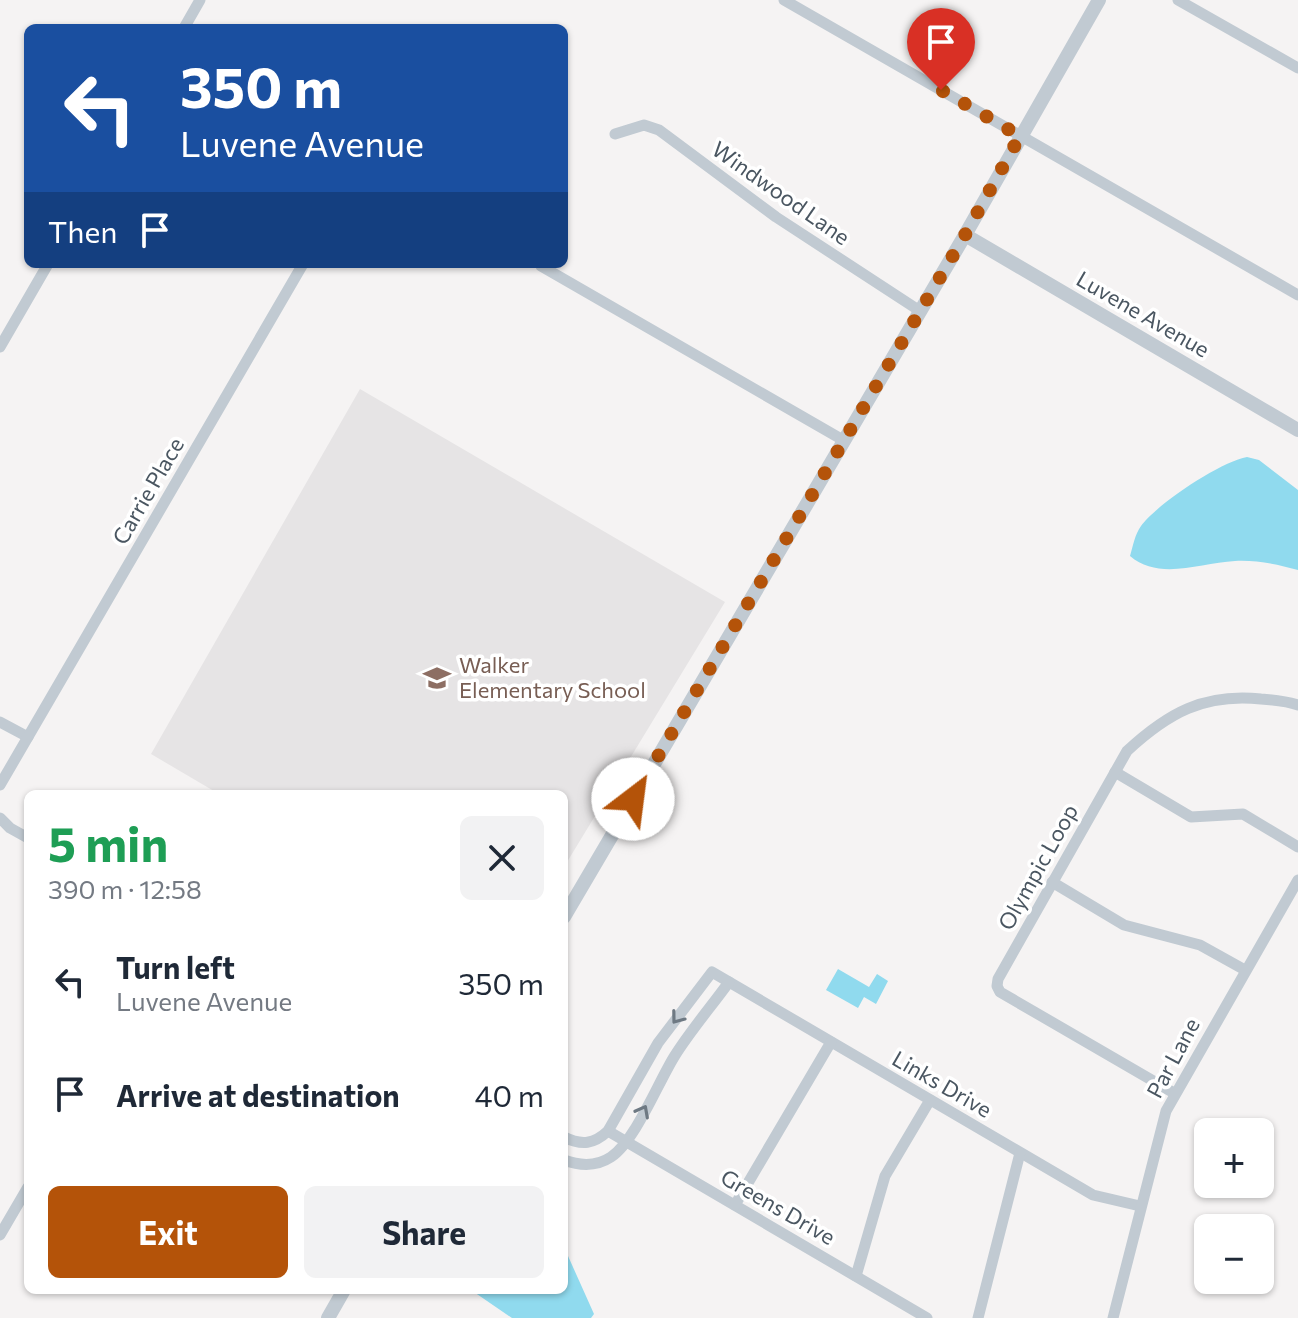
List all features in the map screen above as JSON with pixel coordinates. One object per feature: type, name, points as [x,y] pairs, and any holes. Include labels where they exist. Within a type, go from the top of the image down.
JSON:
[{"type":"street","points":[[186,24],[200,0]]},
{"type":"street","points":[[784,0],[1298,295]]},
{"type":"street","points":[[568,910],[965,235],[1099,0]]},
{"type":"street","points":[[1178,0],[1298,68]]},
{"type":"street","name":"Windwood Lane","points":[[615,134],[644,125],[659,130],[776,217],[920,311]]},
{"type":"street","name":"Luvene Avenue","points":[[965,235],[1298,430]]},
{"type":"street","points":[[0,347],[46,268]]},
{"type":"street","name":"Carrie Place","points":[[0,785],[301,268]]},
{"type":"street","points":[[544,268],[843,440]]},
{"type":"street","name":"Olympic Loop","points":[[1174,1093],[1000,992],[998,979],[1127,751],[1151,729],[1177,711],[1211,699],[1247,697],[1298,705]]},
{"type":"street","points":[[0,722],[28,737]]},
{"type":"street","points":[[1115,772],[1191,817],[1243,814],[1298,847]]},
{"type":"street","points":[[0,818],[24,836]]},
{"type":"street","name":"Par Lane","points":[[1113,1318],[1166,1111],[1298,880]]},
{"type":"street","points":[[1052,882],[1124,925],[1200,945],[1245,970]]},
{"type":"street","points":[[568,1138],[587,1144],[608,1131],[658,1043],[712,972],[729,982],[676,1054],[627,1142],[611,1157],[593,1165],[568,1161]]},
{"type":"street","name":"Links Drive","points":[[729,982],[1093,1195],[1140,1206]]},
{"type":"street","points":[[735,1205],[831,1042]]},
{"type":"street","points":[[856,1276],[885,1176],[930,1100]]},
{"type":"street","name":"Greens Drive","points":[[608,1131],[927,1318]]},
{"type":"street","points":[[978,1318],[1020,1153]]},
{"type":"street","points":[[0,1235],[24,1194]]},
{"type":"street","points":[[328,1318],[342,1294]]},
{"type":"shaded area","name":"Walker Elementary School","points":[[360,389],[725,602],[568,860],[568,790],[212,790],[151,754]]},
{"type":"water","points":[[1247,457],[1259,460],[1298,490],[1298,570],[1243,561],[1180,569],[1154,568],[1130,556],[1139,529],[1149,517],[1206,475]]},
{"type":"water","points":[[838,969],[869,987],[877,974],[888,981],[876,1004],[864,997],[858,1008],[826,990]]},
{"type":"water","points":[[568,1256],[594,1314],[591,1318],[512,1318],[477,1294],[568,1294]]},
{"type":"place","name":"Walker Elementary School","points":[[437,678]]},
{"type":"route","points":[[633,799],[965,235],[1020,136],[941,90]]}]
